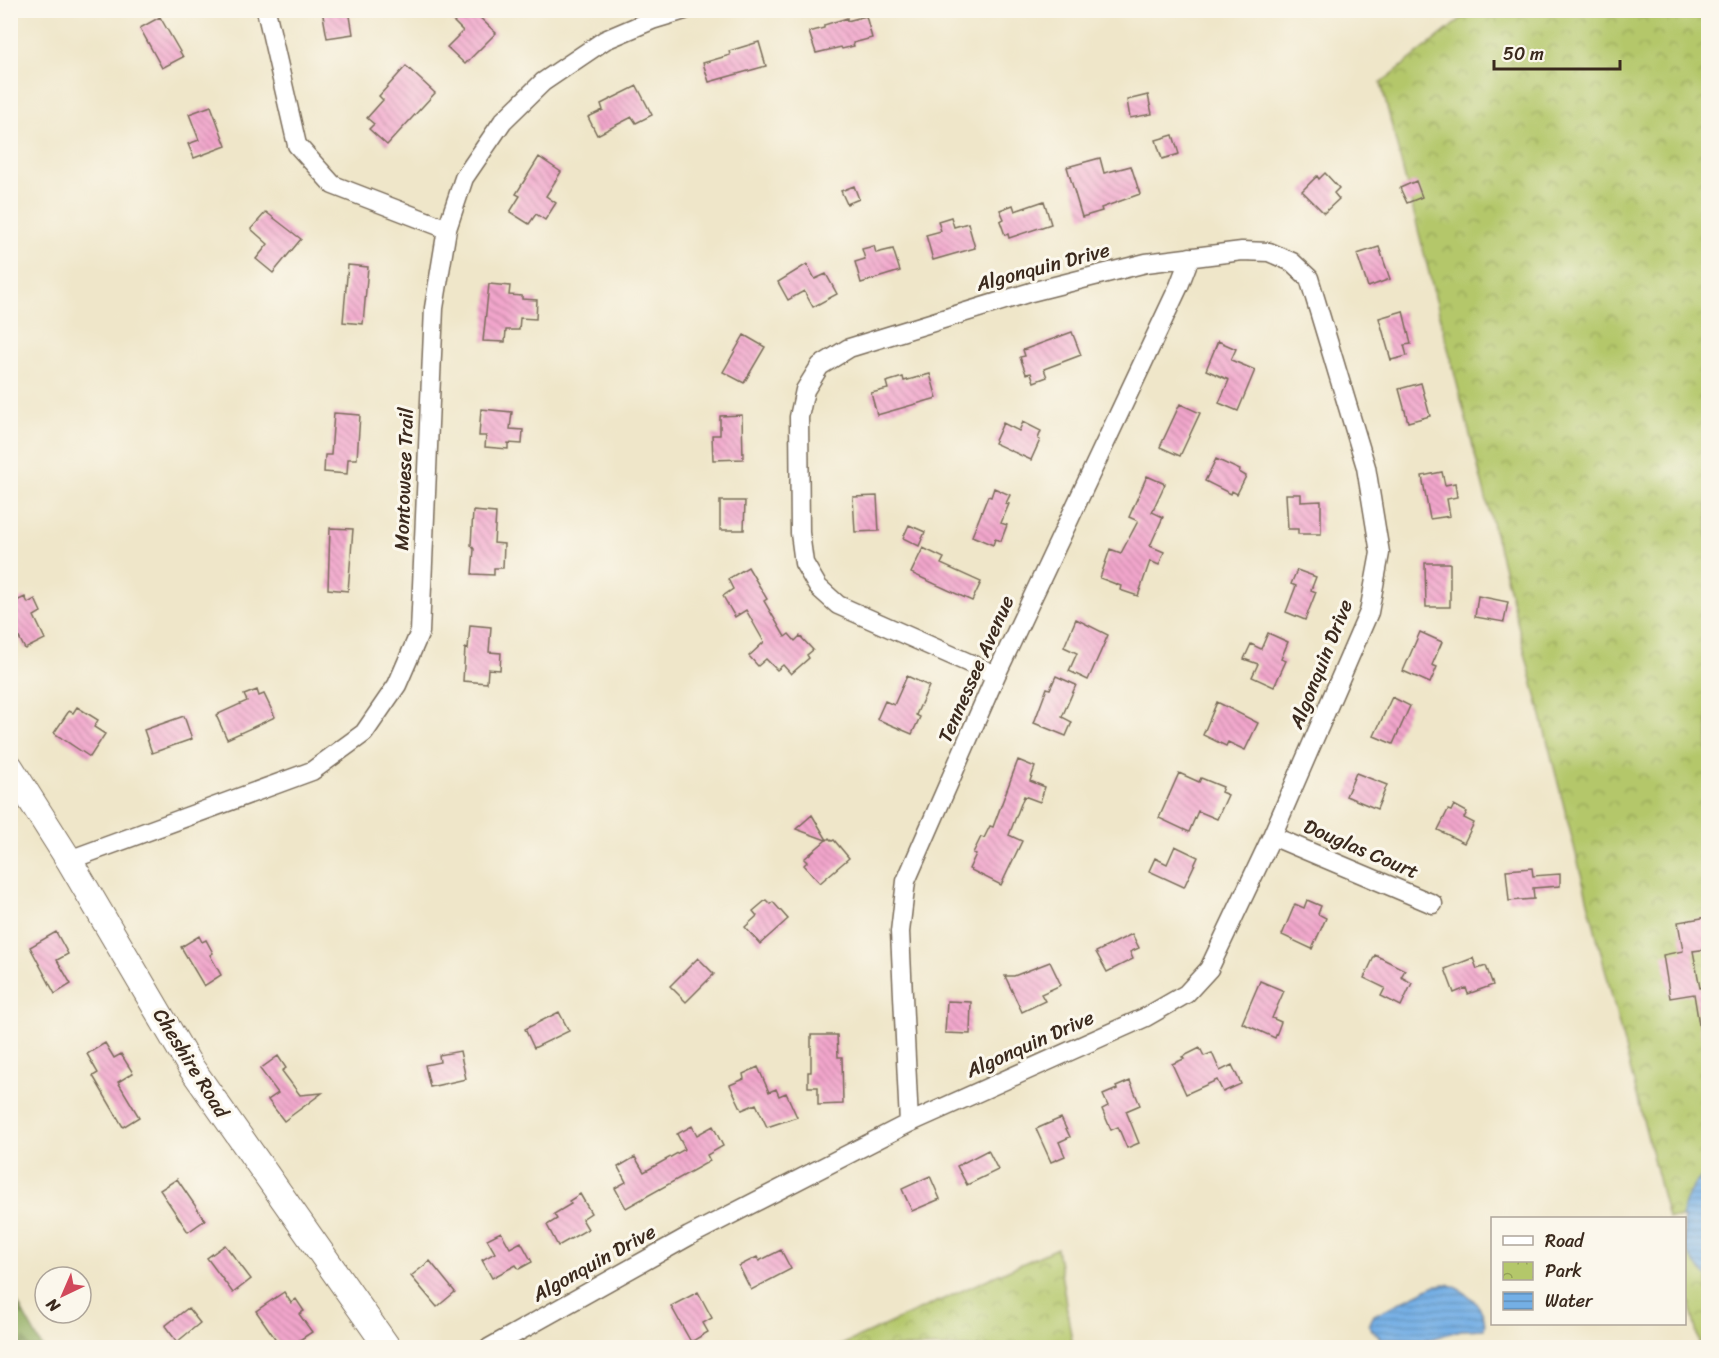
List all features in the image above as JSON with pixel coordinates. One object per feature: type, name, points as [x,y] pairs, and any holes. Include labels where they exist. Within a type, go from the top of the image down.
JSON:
[{"type":"street","points":[[266,10],[297,145],[333,185],[447,229]]},
{"type":"street","name":"Montowese Trail","points":[[69,860],[312,771],[364,733],[397,685],[420,632],[434,308],[447,229],[464,178],[503,121],[543,81],[605,40],[652,20],[685,10]]},
{"type":"street","name":"Algonquin Drive","points":[[489,1347],[689,1236],[909,1123],[1146,1017],[1186,994],[1209,969],[1272,836],[1369,612],[1380,553],[1366,467],[1310,278],[1292,262],[1269,252],[1242,251],[1146,263],[1031,292],[849,348],[820,366],[805,390],[799,417],[800,533],[804,562],[818,587],[838,605],[996,675]]},
{"type":"street","name":"Tennessee Avenue","points":[[909,1123],[900,932],[906,881],[996,675],[1179,286],[1190,257]]},
{"type":"street","name":"Cheshire Road","points":[[10,767],[69,860],[190,1066],[388,1347]]},
{"type":"street","name":"Douglas Court","points":[[1272,836],[1433,904]]},
{"type":"green space","points":[[1471,11],[1708,11],[1708,1347],[1700,1347],[1686,1289],[1686,1217],[1668,1217],[1381,83]]},
{"type":"green space","points":[[1057,1248],[1073,1347],[837,1347]]},
{"type":"green space","points":[[11,1291],[42,1347],[11,1347]]},
{"type":"water","points":[[1708,1173],[1708,1278],[1688,1252],[1686,1217],[1681,1217],[1690,1192]]},
{"type":"water","points":[[1445,1284],[1467,1294],[1479,1306],[1483,1314],[1484,1329],[1461,1330],[1430,1339],[1381,1338],[1371,1330],[1369,1325],[1374,1315],[1433,1286]]},
{"type":"building","points":[[322,10],[349,10],[353,34],[327,38]]},
{"type":"building","points":[[464,10],[472,10],[496,33],[465,64],[447,47],[463,31],[453,21]]},
{"type":"building","points":[[866,16],[872,38],[853,43],[854,46],[816,53],[809,32],[847,18],[847,21]]},
{"type":"building","points":[[160,17],[183,57],[162,68],[140,28]]},
{"type":"building","points":[[759,42],[766,66],[709,82],[703,63],[730,55],[729,51]]},
{"type":"building","points":[[406,66],[435,93],[387,145],[369,129],[374,124],[367,118],[383,100],[379,96]]},
{"type":"building","points":[[637,86],[652,115],[636,123],[632,117],[597,135],[588,117],[603,110],[601,104]]},
{"type":"building","points":[[1148,95],[1152,114],[1130,118],[1127,100]]},
{"type":"building","points":[[211,106],[226,146],[194,158],[188,144],[199,140],[189,114]]},
{"type":"building","points":[[1173,135],[1179,154],[1162,159],[1156,140]]},
{"type":"building","points":[[539,157],[561,172],[546,196],[556,203],[545,220],[536,214],[529,224],[510,212],[520,196],[516,194]]},
{"type":"building","points":[[1100,158],[1104,173],[1131,166],[1140,194],[1082,217],[1067,167]]},
{"type":"building","points":[[1325,173],[1339,188],[1334,193],[1339,199],[1324,213],[1302,191],[1317,176],[1319,179]]},
{"type":"building","points":[[1416,181],[1422,197],[1407,203],[1400,188]]},
{"type":"building","points":[[854,186],[859,199],[847,204],[841,191]]},
{"type":"building","points":[[1044,201],[1051,224],[1009,238],[1008,234],[1005,235],[1000,221],[1004,219],[1000,210],[1013,205],[1015,211]]},
{"type":"building","points":[[266,212],[301,239],[273,273],[256,259],[268,244],[251,229]]},
{"type":"building","points":[[951,217],[954,227],[968,223],[975,248],[933,260],[926,235],[941,231],[938,221]]},
{"type":"building","points":[[874,246],[876,253],[893,249],[900,271],[861,283],[855,262],[865,259],[862,249]]},
{"type":"building","points":[[1379,247],[1390,279],[1368,287],[1357,254]]},
{"type":"building","points":[[807,264],[815,279],[826,274],[837,294],[813,307],[804,291],[788,300],[778,282]]},
{"type":"building","points":[[348,265],[368,267],[363,324],[343,322]]},
{"type":"building","points":[[489,284],[510,286],[509,295],[537,300],[536,319],[520,318],[519,330],[506,330],[505,342],[483,341]]},
{"type":"building","points":[[1403,311],[1411,344],[1404,345],[1407,356],[1391,360],[1379,318]]},
{"type":"building","points":[[1072,332],[1081,355],[1044,369],[1047,377],[1034,382],[1031,373],[1026,374],[1020,357],[1025,356],[1023,350]]},
{"type":"building","points":[[744,335],[765,347],[744,383],[723,372]]},
{"type":"building","points":[[1218,341],[1236,349],[1231,360],[1255,370],[1238,411],[1219,403],[1229,380],[1206,370]]},
{"type":"building","points":[[930,374],[937,398],[877,415],[871,393],[888,389],[886,382],[903,377],[904,381]]},
{"type":"building","points":[[1421,383],[1430,416],[1408,422],[1399,389]]},
{"type":"building","points":[[1180,404],[1200,413],[1180,456],[1160,447]]},
{"type":"building","points":[[481,409],[512,412],[510,429],[523,430],[522,444],[508,443],[508,449],[485,447],[486,436],[479,436]]},
{"type":"building","points":[[334,413],[360,415],[357,459],[348,459],[347,474],[324,472],[325,455],[331,455]]},
{"type":"building","points":[[742,415],[743,459],[713,460],[712,435],[720,435],[720,416]]},
{"type":"building","points":[[1023,422],[1041,431],[1038,439],[1040,440],[1031,460],[994,443],[1003,423],[1019,431]]},
{"type":"building","points":[[1216,459],[1240,470],[1239,472],[1246,476],[1237,494],[1232,491],[1231,494],[1205,481]]},
{"type":"building","points":[[1442,472],[1445,485],[1455,483],[1457,497],[1447,499],[1450,516],[1430,519],[1422,476]]},
{"type":"building","points":[[1147,476],[1165,484],[1152,512],[1163,517],[1150,546],[1164,552],[1159,565],[1150,561],[1138,596],[1120,590],[1121,586],[1100,578],[1110,549],[1121,553],[1138,521],[1129,517]]},
{"type":"building","points":[[994,488],[1010,495],[1006,503],[1009,504],[1001,523],[1007,525],[1001,541],[995,539],[993,545],[972,536],[988,496],[991,497]]},
{"type":"building","points":[[1286,494],[1301,494],[1301,502],[1321,501],[1321,534],[1298,534],[1298,529],[1288,529]]},
{"type":"building","points":[[877,496],[879,531],[855,532],[853,497]]},
{"type":"building","points":[[720,501],[745,501],[744,530],[720,530]]},
{"type":"building","points":[[473,511],[496,513],[494,543],[504,544],[503,568],[494,568],[494,575],[472,574]]},
{"type":"building","points":[[909,525],[925,532],[919,546],[903,538]]},
{"type":"building","points":[[330,528],[353,529],[348,591],[328,589]]},
{"type":"building","points":[[923,548],[944,558],[941,564],[981,582],[972,601],[911,573]]},
{"type":"building","points":[[1425,563],[1450,563],[1450,607],[1426,607]]},
{"type":"building","points":[[748,567],[767,599],[764,601],[785,637],[789,634],[795,641],[800,636],[813,650],[807,655],[809,658],[791,674],[783,665],[777,670],[766,659],[758,666],[749,656],[764,642],[746,610],[735,617],[723,596],[733,589],[728,579]]},
{"type":"building","points":[[1297,570],[1316,577],[1311,590],[1316,592],[1305,620],[1286,612],[1296,586],[1291,584]]},
{"type":"building","points":[[1478,596],[1508,602],[1504,622],[1475,617]]},
{"type":"building","points":[[25,597],[28,603],[35,599],[41,612],[34,616],[45,639],[25,649],[10,620],[10,604]]},
{"type":"building","points":[[1076,619],[1108,635],[1088,680],[1069,671],[1077,653],[1064,647]]},
{"type":"building","points":[[470,625],[491,627],[489,652],[501,653],[500,670],[488,669],[487,683],[463,681],[465,648],[468,649]]},
{"type":"building","points":[[1420,632],[1442,642],[1432,665],[1437,667],[1430,683],[1403,671]]},
{"type":"building","points":[[1268,633],[1288,642],[1281,659],[1286,661],[1274,687],[1252,677],[1258,664],[1244,659],[1251,644],[1261,649]]},
{"type":"building","points":[[907,676],[929,686],[916,715],[920,717],[912,734],[877,719],[885,701],[894,705]]},
{"type":"building","points":[[1056,676],[1076,685],[1062,717],[1072,722],[1066,736],[1034,723],[1047,688],[1050,689]]},
{"type":"building","points":[[257,690],[259,696],[264,694],[275,717],[227,739],[216,715],[247,701],[244,695]]},
{"type":"building","points":[[1392,697],[1410,706],[1393,744],[1374,736]]},
{"type":"building","points":[[1217,702],[1258,723],[1245,750],[1228,742],[1226,746],[1203,735]]},
{"type":"building","points":[[77,707],[98,720],[94,727],[105,734],[90,757],[54,733],[69,711],[73,713]]},
{"type":"building","points":[[184,716],[192,739],[152,753],[144,730]]},
{"type":"building","points":[[1018,760],[1035,767],[1030,781],[1045,787],[1040,802],[1024,796],[1009,835],[1022,841],[1001,885],[969,869],[976,854],[973,853],[981,837],[984,838],[990,826],[993,827]]},
{"type":"building","points":[[1179,773],[1199,782],[1201,778],[1223,787],[1221,792],[1228,795],[1217,819],[1198,811],[1189,832],[1159,818]]},
{"type":"building","points":[[1356,773],[1387,785],[1377,809],[1346,796]]},
{"type":"building","points":[[1454,805],[1467,812],[1464,818],[1474,823],[1464,843],[1438,830],[1448,810],[1451,811]]},
{"type":"building","points":[[812,815],[827,840],[829,838],[834,840],[849,858],[820,883],[804,865],[807,862],[804,859],[826,840],[796,829]]},
{"type":"building","points":[[1175,846],[1198,857],[1184,887],[1149,871],[1155,858],[1167,864]]},
{"type":"building","points":[[1532,868],[1533,876],[1560,874],[1560,886],[1533,888],[1534,899],[1509,901],[1506,870]]},
{"type":"building","points":[[766,900],[770,904],[773,902],[788,919],[760,944],[745,927],[757,916],[753,911]]},
{"type":"building","points":[[1307,900],[1321,906],[1318,914],[1326,918],[1312,949],[1282,935],[1295,904],[1304,908]]},
{"type":"building","points":[[1708,917],[1708,949],[1693,951],[1700,988],[1708,987],[1708,1037],[1701,1037],[1694,994],[1670,998],[1663,955],[1683,951],[1678,922]]},
{"type":"building","points":[[56,932],[68,954],[57,960],[71,984],[55,994],[30,947]]},
{"type":"building","points":[[1132,934],[1139,948],[1130,952],[1133,959],[1107,972],[1096,952]]},
{"type":"building","points":[[199,936],[202,942],[206,940],[213,953],[210,955],[221,975],[204,986],[181,947]]},
{"type":"building","points":[[1375,955],[1405,970],[1401,977],[1412,983],[1401,1006],[1381,996],[1385,988],[1364,978]]},
{"type":"building","points":[[698,958],[714,974],[686,1002],[670,986]]},
{"type":"building","points":[[1473,958],[1477,969],[1486,966],[1493,985],[1468,994],[1466,988],[1454,993],[1445,969]]},
{"type":"building","points":[[1050,962],[1061,985],[1041,994],[1045,1001],[1022,1012],[1005,976],[1014,976]]},
{"type":"building","points":[[1260,981],[1284,991],[1272,1018],[1281,1022],[1275,1038],[1242,1023]]},
{"type":"building","points":[[947,1001],[971,1002],[970,1034],[945,1033]]},
{"type":"building","points":[[559,1012],[569,1031],[534,1048],[525,1029]]},
{"type":"building","points":[[811,1035],[837,1035],[838,1057],[842,1057],[843,1104],[818,1105],[818,1087],[808,1087],[808,1072],[811,1072]]},
{"type":"building","points":[[105,1043],[114,1058],[121,1054],[133,1073],[118,1082],[139,1117],[123,1127],[93,1076],[98,1073],[87,1054]]},
{"type":"building","points":[[1200,1048],[1204,1056],[1212,1053],[1220,1071],[1232,1065],[1241,1084],[1223,1092],[1217,1080],[1186,1094],[1172,1064]]},
{"type":"building","points":[[460,1051],[466,1079],[430,1087],[425,1065],[440,1062],[439,1055]]},
{"type":"building","points":[[278,1056],[286,1068],[282,1071],[300,1095],[322,1093],[284,1121],[268,1100],[278,1093],[260,1069]]},
{"type":"building","points":[[758,1067],[769,1092],[776,1089],[779,1096],[786,1093],[797,1117],[767,1127],[756,1104],[742,1110],[730,1085],[744,1079],[743,1074]]},
{"type":"building","points":[[1130,1081],[1140,1105],[1126,1111],[1139,1143],[1127,1148],[1118,1127],[1111,1130],[1102,1109],[1108,1106],[1103,1095]]},
{"type":"building","points":[[1061,1118],[1070,1137],[1059,1142],[1065,1156],[1051,1162],[1036,1129]]},
{"type":"building","points":[[692,1126],[697,1135],[713,1126],[723,1146],[707,1155],[710,1161],[626,1208],[615,1188],[626,1182],[618,1167],[635,1157],[644,1172],[685,1149],[677,1134]]},
{"type":"building","points":[[988,1150],[998,1170],[967,1185],[957,1166]]},
{"type":"building","points":[[930,1176],[940,1199],[912,1211],[902,1189]]},
{"type":"building","points":[[177,1179],[205,1220],[188,1232],[160,1190]]},
{"type":"building","points":[[580,1194],[591,1213],[582,1219],[588,1229],[558,1246],[547,1225],[557,1219],[554,1214],[571,1204],[569,1201]]},
{"type":"building","points":[[501,1232],[510,1248],[521,1242],[532,1262],[519,1269],[516,1265],[492,1278],[482,1260],[495,1253],[487,1239]]},
{"type":"building","points":[[225,1245],[251,1279],[233,1293],[207,1258]]},
{"type":"building","points":[[781,1250],[791,1269],[751,1290],[739,1266],[757,1257],[759,1261]]},
{"type":"building","points":[[430,1261],[455,1292],[437,1307],[411,1276]]},
{"type":"building","points":[[284,1292],[291,1303],[296,1299],[304,1311],[299,1314],[312,1332],[289,1347],[281,1347],[256,1311]]},
{"type":"building","points":[[698,1292],[712,1318],[703,1323],[708,1332],[691,1342],[671,1306]]},
{"type":"building","points":[[188,1308],[200,1323],[177,1342],[165,1326]]}]
